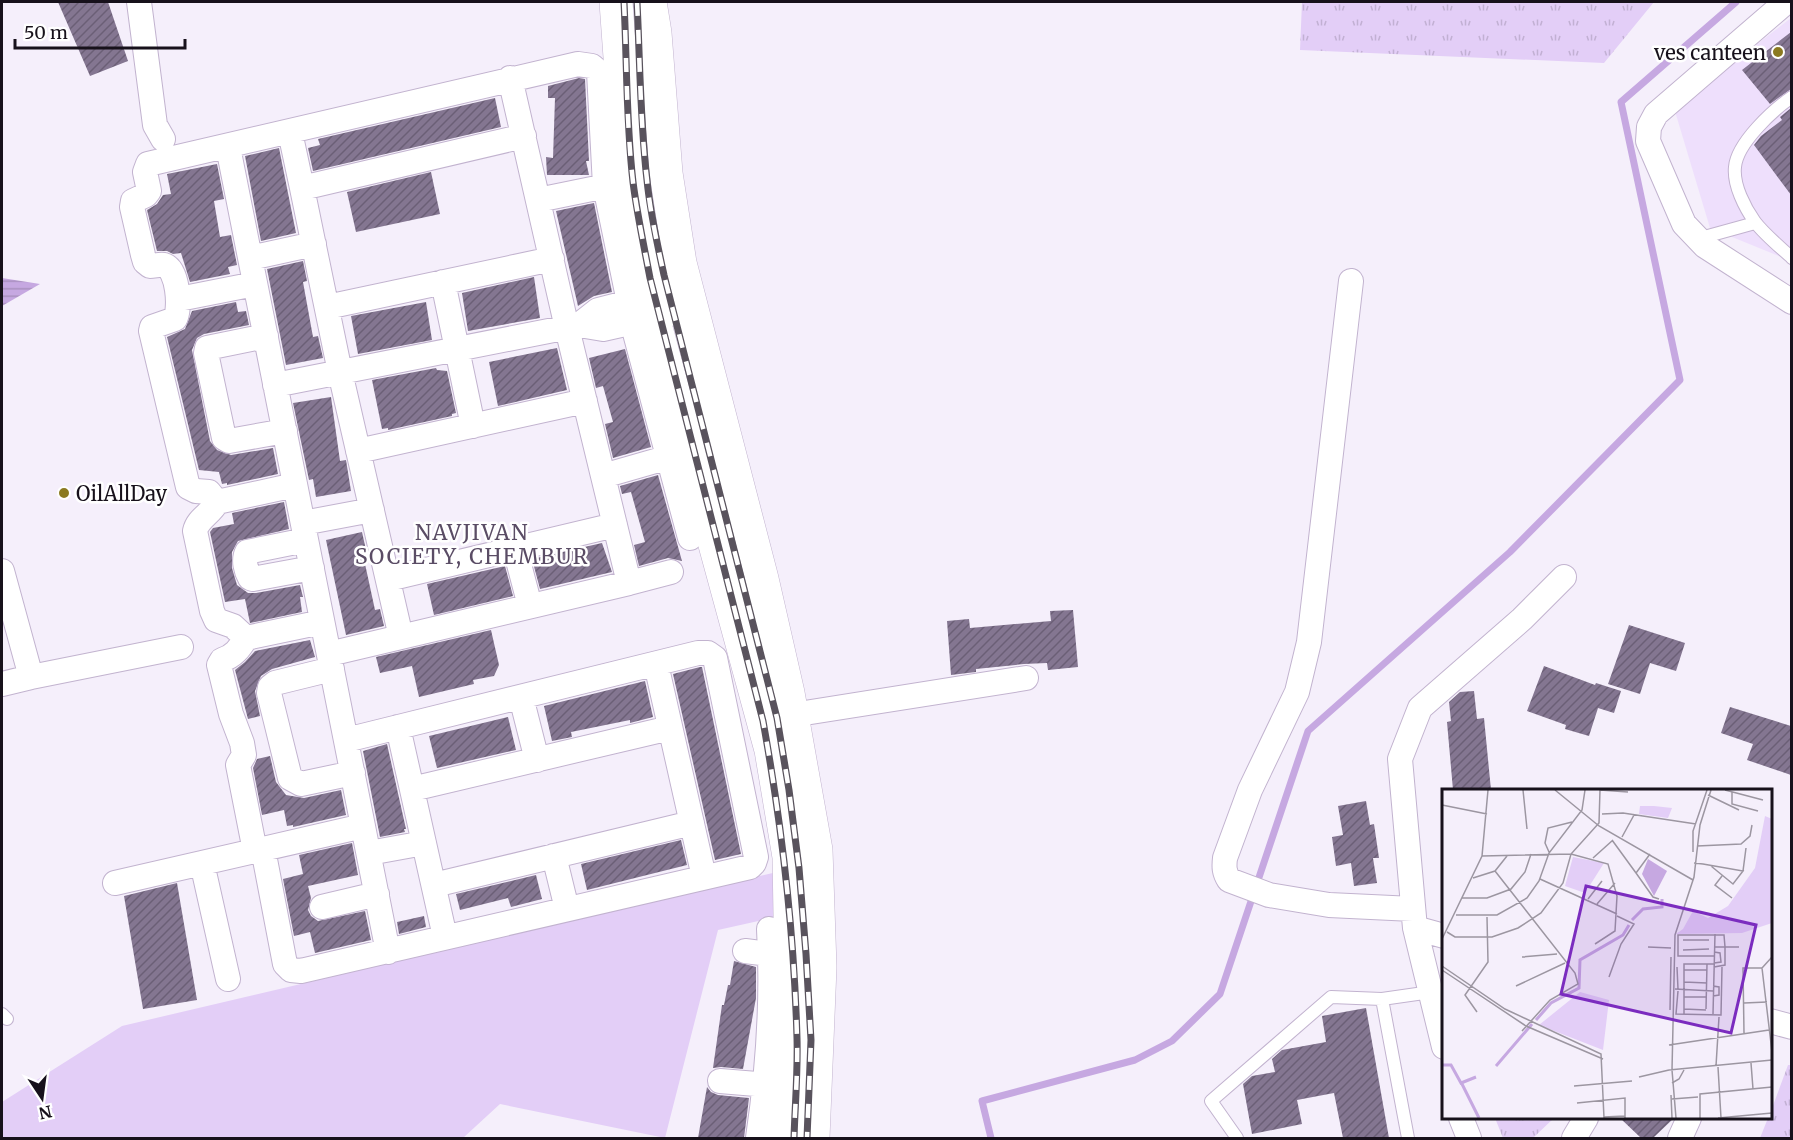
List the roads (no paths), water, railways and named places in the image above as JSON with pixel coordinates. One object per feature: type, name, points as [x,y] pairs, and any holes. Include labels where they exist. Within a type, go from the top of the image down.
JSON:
[{"type":"main road","points":[[616,2],[617,183],[641,310],[703,544],[737,626],[771,750],[789,857],[804,889]]},
{"type":"main road","points":[[650,2],[655,33],[666,173],[680,263],[771,617],[792,715],[816,850],[804,889],[793,961],[789,1087],[782,1138]]},
{"type":"main road","points":[[703,544],[752,540]]},
{"type":"main road","points":[[737,626],[771,617]]},
{"type":"main road","points":[[789,1087],[813,1138]]},
{"type":"street","points":[[140,2],[155,125],[163,139]]},
{"type":"street","points":[[1786,2],[1656,114],[1649,127],[1648,141],[1684,224],[1705,246],[1791,302]]},
{"type":"street","points":[[218,501],[209,492],[196,491],[188,487],[151,331],[155,325],[175,319],[179,299],[171,270],[164,265],[150,266],[145,262],[132,207],[133,201],[146,195],[149,190],[145,172],[148,164],[228,147],[510,78],[578,64],[592,66],[599,72],[617,183],[538,200]]},
{"type":"street","points":[[510,78],[552,259],[573,326],[585,401],[629,583]]},
{"type":"street","points":[[290,132],[340,372],[401,638]]},
{"type":"street","points":[[302,188],[524,136]]},
{"type":"street","points":[[228,147],[388,952]]},
{"type":"street","points":[[250,258],[314,244]]},
{"type":"street","points":[[327,307],[552,259]]},
{"type":"street","points":[[1351,280],[1309,642],[1297,692],[1250,790],[1225,858],[1225,874],[1229,880],[1269,895],[1414,919],[1442,935]]},
{"type":"street","points":[[443,282],[473,426]]},
{"type":"street","points":[[179,299],[255,284]]},
{"type":"street","points":[[275,385],[573,326],[598,310],[641,310],[690,300]]},
{"type":"street","points":[[266,336],[207,348],[206,353],[224,438],[230,441],[285,431]]},
{"type":"street","points":[[358,451],[585,401]]},
{"type":"street","points":[[603,476],[679,455]]},
{"type":"street","points":[[246,638],[233,626],[216,620],[212,611],[195,531],[197,522],[208,514],[218,501],[295,485]]},
{"type":"street","points":[[312,567],[253,579],[247,573],[244,557],[247,552],[372,510]]},
{"type":"street","points":[[388,579],[615,525]]},
{"type":"street","points":[[515,549],[530,606]]},
{"type":"street","points":[[2,570],[31,677]]},
{"type":"street","points":[[353,773],[301,784],[290,778],[269,693],[270,687],[275,683],[331,662],[401,638],[672,572]]},
{"type":"street","points":[[1442,1042],[1414,919],[1400,759],[1420,708],[1522,619],[1564,577]]},
{"type":"street","points":[[322,622],[246,638],[239,649],[230,658],[222,660],[219,665],[231,714],[242,742],[244,755],[238,765],[285,964],[291,970],[301,972],[750,867],[756,857],[715,658],[708,653],[698,653],[346,740]]},
{"type":"street","points":[[2,684],[181,647]]},
{"type":"street","points":[[656,664],[704,877]]},
{"type":"street","points":[[792,715],[1026,678]]},
{"type":"street","points":[[521,697],[537,760]]},
{"type":"street","points":[[398,727],[445,938]]},
{"type":"street","points":[[412,789],[670,728]]},
{"type":"street","points":[[242,742],[279,733]]},
{"type":"street","points":[[737,758],[771,750]]},
{"type":"street","points":[[434,885],[692,823]]},
{"type":"street","points":[[115,883],[363,826]]},
{"type":"street","points":[[369,854],[424,843]]},
{"type":"street","points":[[554,856],[567,909]]},
{"type":"street","points":[[202,863],[228,979]]},
{"type":"street","points":[[322,907],[377,894]]},
{"type":"street","points":[[769,929],[793,961]]},
{"type":"street","points":[[745,951],[793,961]]},
{"type":"street","points":[[1772,1022],[1791,1027]]},
{"type":"street","points":[[720,1081],[789,1087],[758,1138]]},
{"type":"street","points":[[1461,1119],[1469,1138]]},
{"type":"street","points":[[1574,1138],[1585,1119]]},
{"type":"street","points":[[1680,1138],[1689,1119]]},
{"type":"lane","points":[[1791,97],[1770,112],[1739,153],[1735,168],[1738,192],[1755,223],[1791,258]]},
{"type":"lane","points":[[1697,238],[1755,223]]},
{"type":"lane","points":[[1237,1138],[1211,1101],[1331,996],[1382,999],[1431,992]]},
{"type":"lane","points":[[1382,999],[1408,1138]]},
{"type":"waterway","points":[[991,1138],[982,1101],[1135,1060],[1172,1041],[1220,994],[1308,731],[1510,552],[1680,380],[1621,102],[1736,2]]},
{"type":"railway","points":[[624,2],[633,182],[650,278],[763,721],[776,800],[790,919],[795,998],[797,1063],[794,1138]]},
{"type":"railway","points":[[637,2],[643,136],[654,228],[777,718],[789,790],[799,868],[811,1040],[807,1138]]},
{"type":"place","name":"ves canteen","points":[[1778,52]]},
{"type":"place","name":"OilAllDay","points":[[64,493]]},
{"type":"district","name":"NAVJIVAN SOCIETY, CHEMBUR","points":[[472,544]]}]
